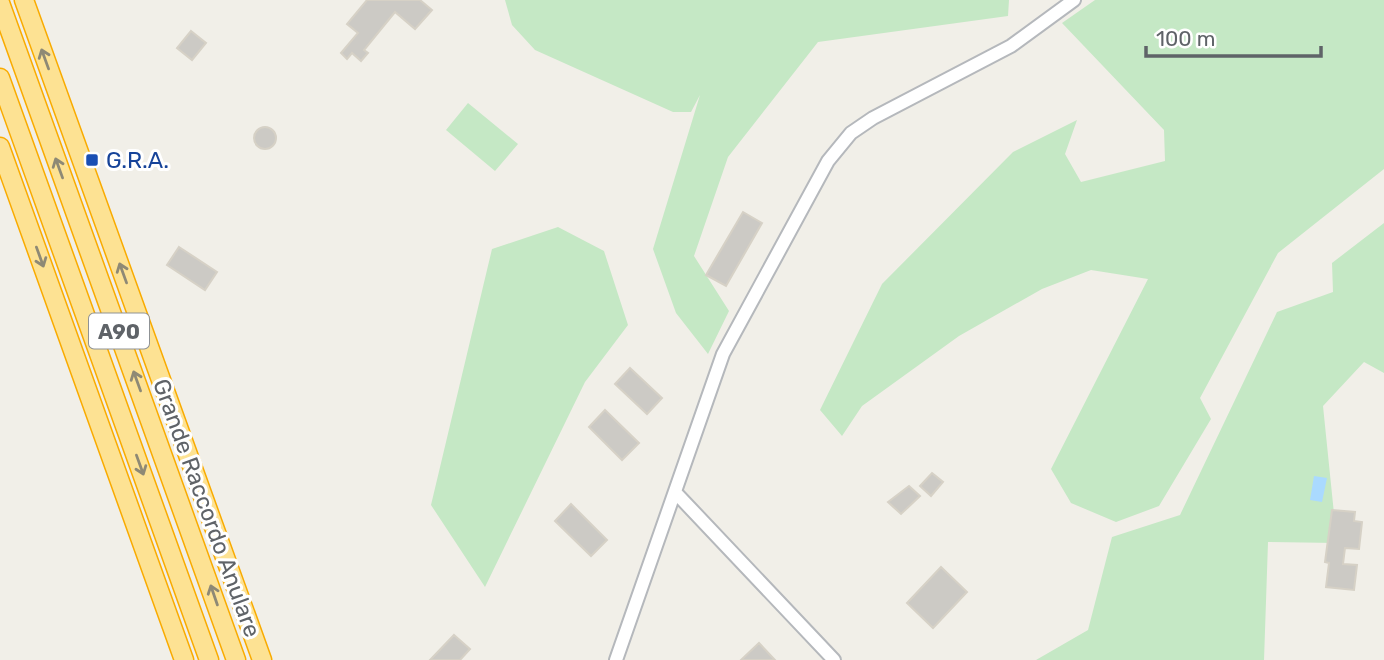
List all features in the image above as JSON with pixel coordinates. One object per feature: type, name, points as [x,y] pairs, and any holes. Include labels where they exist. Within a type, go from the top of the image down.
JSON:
[{"type":"highway","name":"Grande Raccordo Anulare","points":[[24,0],[262,660]]},
{"type":"highway","name":"Grande Raccordo Anulare","points":[[0,3],[236,660]]},
{"type":"highway","name":"Grande Raccordo Anulare","points":[[0,78],[209,660]]},
{"type":"highway","points":[[0,147],[184,660]]},
{"type":"street","points":[[616,660],[723,354],[828,161],[852,133],[873,118],[1011,46],[1074,0]]},
{"type":"street","points":[[675,492],[834,660]]},
{"type":"green space","points":[[505,0],[1009,0],[1008,16],[818,42],[728,157],[694,256],[729,311],[708,354],[676,313],[653,249],[700,95],[691,112],[673,112],[535,50],[512,25]]},
{"type":"green space","points":[[1095,0],[1384,0],[1384,169],[1278,253],[1200,398],[1211,419],[1159,506],[1116,522],[1071,503],[1051,469],[1148,279],[1091,270],[1042,289],[959,336],[862,406],[842,436],[820,410],[882,284],[1013,152],[1077,120],[1065,154],[1081,182],[1165,161],[1164,130],[1062,23]]},
{"type":"green space","points":[[468,103],[518,144],[495,171],[446,130]]},
{"type":"green space","points":[[1384,223],[1384,373],[1364,362],[1323,406],[1337,543],[1268,542],[1264,660],[1036,660],[1088,630],[1112,537],[1180,515],[1277,312],[1333,292],[1332,263]]},
{"type":"green space","points":[[558,227],[604,251],[628,325],[585,382],[485,587],[431,505],[492,249]]},
{"type":"water","points":[[1314,476],[1327,478],[1322,502],[1310,500]]},
{"type":"building","points":[[367,0],[420,0],[432,10],[415,29],[395,12],[364,50],[368,53],[361,61],[352,53],[347,59],[341,53],[358,33],[347,24]]},
{"type":"building","points":[[191,31],[206,43],[192,60],[177,48]]},
{"type":"building","points":[[265,127],[273,130],[276,138],[273,146],[265,149],[257,146],[254,138],[257,130]]},
{"type":"building","points":[[743,212],[762,223],[726,286],[706,275]]},
{"type":"building","points":[[179,247],[217,272],[205,290],[167,265]]},
{"type":"building","points":[[630,368],[662,398],[647,414],[615,384]]},
{"type":"building","points":[[605,410],[639,443],[622,460],[589,427]]},
{"type":"building","points":[[932,473],[943,482],[931,496],[920,486]]},
{"type":"building","points":[[909,486],[920,496],[901,514],[888,502]]},
{"type":"building","points":[[571,504],[607,540],[591,556],[555,521]]},
{"type":"building","points":[[1332,510],[1355,512],[1354,521],[1362,522],[1359,549],[1345,548],[1343,564],[1357,565],[1354,590],[1326,587],[1329,563],[1325,562]]},
{"type":"building","points":[[941,567],[967,592],[933,628],[907,603]]},
{"type":"building","points":[[454,635],[470,649],[460,660],[430,660]]},
{"type":"building","points":[[759,643],[775,660],[741,660]]},
{"type":"place","name":"G.R.A.","points":[[92,160]]}]
